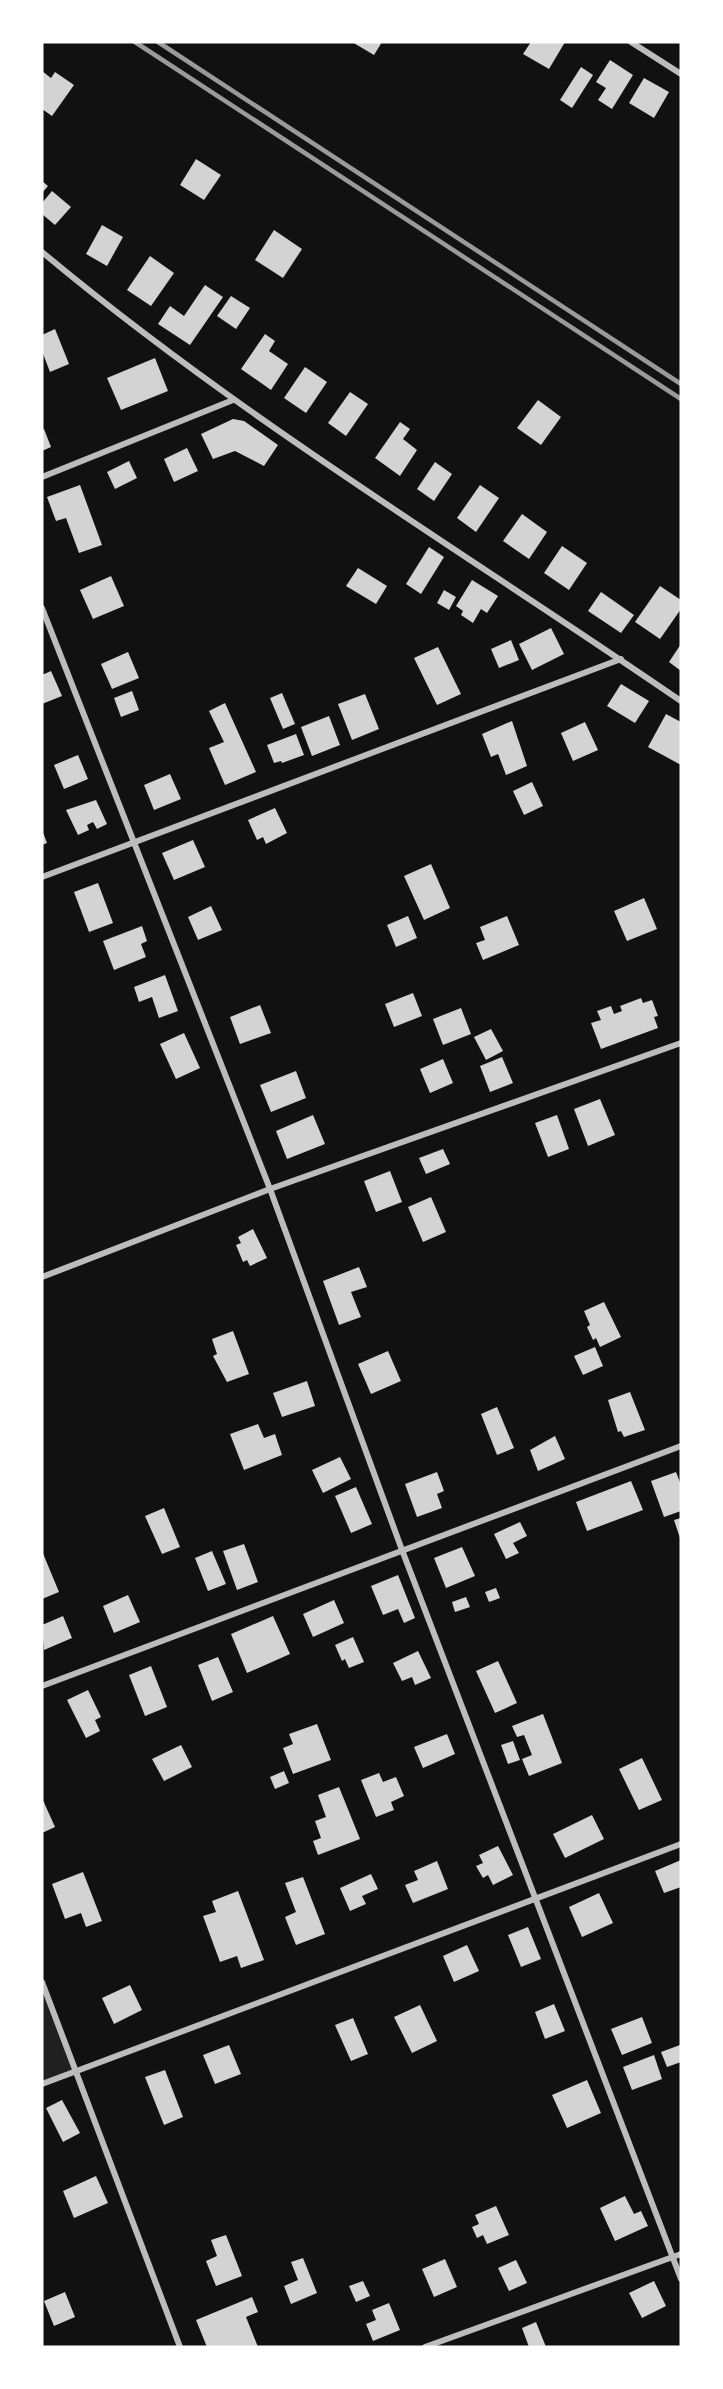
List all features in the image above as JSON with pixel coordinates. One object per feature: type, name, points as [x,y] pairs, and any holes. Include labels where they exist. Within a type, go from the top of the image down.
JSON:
[{"type":"street","points":[[631,42],[681,74]]},
{"type":"street","points":[[42,252],[105,304],[232,400],[681,701]]},
{"type":"street","points":[[42,477],[232,400]]},
{"type":"street","points":[[42,608],[270,1189],[402,1550],[681,2279]]},
{"type":"street","points":[[42,877],[621,659]]},
{"type":"street","points":[[42,1277],[270,1189],[681,1043]]},
{"type":"street","points":[[42,1686],[681,1446]]},
{"type":"street","points":[[42,2085],[535,1897],[681,1844]]},
{"type":"street","points":[[42,1982],[180,2347]]},
{"type":"street","points":[[425,2347],[681,2254]]},
{"type":"shaded area","points":[[42,1982],[76,2072],[42,2084]]},
{"type":"building","points":[[352,42],[382,42],[374,55]]},
{"type":"building","points":[[531,42],[565,42],[549,69],[523,54]]},
{"type":"building","points":[[610,60],[633,75],[612,109],[598,100],[606,88],[596,82]]},
{"type":"building","points":[[581,67],[593,75],[572,108],[560,100]]},
{"type":"building","points":[[42,71],[51,78],[55,72],[74,85],[52,116],[42,109]]},
{"type":"building","points":[[644,78],[669,92],[654,118],[629,103]]},
{"type":"building","points":[[196,159],[221,175],[204,200],[180,185]]},
{"type":"building","points":[[42,181],[48,186],[42,193]]},
{"type":"building","points":[[52,191],[71,207],[55,225],[42,214],[42,203]]},
{"type":"building","points":[[102,225],[123,237],[107,266],[86,254]]},
{"type":"building","points":[[274,230],[302,249],[283,278],[255,260]]},
{"type":"building","points":[[150,256],[174,273],[151,306],[127,290]]},
{"type":"building","points":[[205,285],[223,297],[190,345],[158,324],[170,306],[184,316]]},
{"type":"building","points":[[231,296],[250,308],[236,329],[217,316]]},
{"type":"building","points":[[55,329],[69,364],[50,372],[42,351],[42,335]]},
{"type":"building","points":[[265,334],[275,341],[269,351],[288,364],[271,390],[241,369]]},
{"type":"building","points":[[155,358],[168,391],[121,410],[107,378]]},
{"type":"building","points":[[305,367],[327,382],[306,413],[284,398]]},
{"type":"building","points":[[350,392],[368,404],[346,436],[328,423]]},
{"type":"building","points":[[538,400],[561,417],[541,445],[517,428]]},
{"type":"building","points":[[233,419],[244,421],[278,445],[264,466],[235,451],[213,459],[201,434]]},
{"type":"building","points":[[400,422],[410,429],[403,439],[417,450],[400,476],[375,458]]},
{"type":"building","points":[[44,429],[51,447],[42,451],[42,430]]},
{"type":"building","points":[[187,448],[198,471],[174,482],[164,459]]},
{"type":"building","points":[[129,461],[137,478],[115,489],[107,472]]},
{"type":"building","points":[[435,462],[452,474],[434,501],[417,489]]},
{"type":"building","points":[[80,485],[102,545],[79,553],[66,518],[56,521],[47,497]]},
{"type":"building","points":[[480,485],[499,498],[476,532],[457,518]]},
{"type":"building","points":[[522,514],[547,532],[529,559],[503,541]]},
{"type":"building","points":[[562,546],[587,563],[569,590],[544,573]]},
{"type":"building","points":[[429,547],[444,557],[421,594],[406,584]]},
{"type":"building","points":[[358,568],[387,586],[376,604],[346,586]]},
{"type":"building","points":[[111,576],[124,606],[93,619],[80,590]]},
{"type":"building","points":[[472,580],[498,596],[487,613],[481,609],[473,623],[461,615],[463,611],[456,606]]},
{"type":"building","points":[[660,586],[681,600],[681,609],[660,639],[635,622]]},
{"type":"building","points":[[444,590],[456,597],[449,610],[437,603]]},
{"type":"building","points":[[601,592],[634,615],[621,633],[588,611]]},
{"type":"building","points":[[551,628],[564,654],[532,670],[519,644]]},
{"type":"building","points":[[511,640],[519,660],[499,668],[491,649]]},
{"type":"building","points":[[681,644],[681,671],[669,662]]},
{"type":"building","points":[[438,647],[461,694],[437,705],[414,658]]},
{"type":"building","points":[[128,652],[139,678],[112,689],[101,664]]},
{"type":"building","points":[[51,671],[62,696],[42,704],[42,675]]},
{"type":"building","points":[[621,684],[649,701],[635,723],[607,706]]},
{"type":"building","points":[[132,691],[139,710],[121,717],[114,698]]},
{"type":"building","points":[[282,693],[295,724],[283,729],[270,698]]},
{"type":"building","points":[[365,694],[379,729],[352,740],[338,704]]},
{"type":"building","points":[[225,703],[256,772],[225,785],[209,748],[224,742],[209,711]]},
{"type":"building","points":[[666,714],[681,722],[681,765],[648,747]]},
{"type":"building","points":[[329,716],[340,745],[312,756],[301,727]]},
{"type":"building","points":[[512,721],[527,766],[506,775],[498,754],[491,757],[482,734]]},
{"type":"building","points":[[585,722],[598,750],[573,761],[561,733]]},
{"type":"building","points":[[296,734],[304,755],[282,763],[281,761],[274,763],[267,745]]},
{"type":"building","points":[[78,755],[88,779],[64,789],[54,765]]},
{"type":"building","points":[[170,774],[181,799],[154,810],[144,785]]},
{"type":"building","points":[[532,782],[543,806],[524,815],[513,791]]},
{"type":"building","points":[[96,800],[107,824],[97,829],[93,822],[87,825],[89,830],[78,835],[66,810]]},
{"type":"building","points":[[275,808],[287,833],[266,844],[263,837],[257,840],[248,820]]},
{"type":"building","points":[[42,830],[47,843],[42,845]]},
{"type":"building","points":[[193,840],[205,867],[174,880],[162,853]]},
{"type":"building","points":[[431,864],[450,908],[424,920],[404,876]]},
{"type":"building","points":[[98,883],[113,923],[89,932],[74,892]]},
{"type":"building","points":[[644,898],[657,929],[627,941],[614,911]]},
{"type":"building","points":[[211,906],[222,930],[198,940],[188,917]]},
{"type":"building","points":[[408,916],[417,938],[396,947],[387,925]]},
{"type":"building","points":[[507,916],[519,945],[483,960],[476,943],[485,940],[480,927]]},
{"type":"building","points":[[142,926],[147,941],[141,944],[146,957],[114,970],[103,941]]},
{"type":"building","points":[[165,975],[178,1011],[159,1018],[152,997],[139,1002],[134,987]]},
{"type":"building","points":[[413,993],[422,1016],[394,1027],[385,1004]]},
{"type":"building","points":[[641,998],[643,1003],[652,1000],[658,1016],[654,1017],[658,1028],[601,1049],[591,1023],[601,1020],[597,1011],[611,1006],[614,1014],[622,1011],[620,1006]]},
{"type":"building","points":[[260,1005],[271,1033],[240,1044],[230,1017]]},
{"type":"building","points":[[461,1008],[471,1034],[443,1045],[433,1019]]},
{"type":"building","points":[[491,1029],[503,1051],[486,1060],[474,1037]]},
{"type":"building","points":[[184,1033],[200,1068],[176,1079],[160,1044]]},
{"type":"building","points":[[502,1057],[513,1083],[490,1092],[480,1066]]},
{"type":"building","points":[[443,1059],[453,1083],[430,1093],[420,1069]]},
{"type":"building","points":[[296,1071],[306,1098],[271,1112],[260,1085]]},
{"type":"building","points":[[600,1099],[615,1135],[588,1146],[574,1109]]},
{"type":"building","points":[[313,1115],[325,1144],[287,1159],[276,1131]]},
{"type":"building","points":[[557,1115],[569,1149],[548,1157],[535,1123]]},
{"type":"building","points":[[443,1149],[450,1164],[426,1174],[419,1158]]},
{"type":"building","points":[[390,1171],[402,1202],[376,1212],[364,1181]]},
{"type":"building","points":[[431,1197],[446,1232],[423,1242],[408,1207]]},
{"type":"building","points":[[253,1229],[267,1258],[250,1266],[247,1260],[243,1262],[236,1245],[241,1243],[238,1237]]},
{"type":"building","points":[[359,1267],[367,1287],[351,1292],[361,1317],[339,1325],[323,1281]]},
{"type":"building","points":[[604,1302],[621,1337],[600,1347],[596,1338],[593,1340],[587,1327],[590,1325],[584,1311]]},
{"type":"building","points":[[233,1331],[249,1374],[227,1382],[213,1356],[217,1354],[212,1339]]},
{"type":"building","points":[[595,1347],[603,1366],[583,1375],[574,1356]]},
{"type":"building","points":[[388,1351],[401,1381],[371,1394],[358,1364]]},
{"type":"building","points":[[307,1381],[315,1406],[282,1417],[273,1393]]},
{"type":"building","points":[[630,1392],[645,1430],[624,1437],[621,1431],[618,1432],[608,1400]]},
{"type":"building","points":[[497,1407],[514,1448],[497,1455],[481,1414]]},
{"type":"building","points":[[258,1424],[264,1438],[275,1434],[282,1455],[244,1470],[230,1434]]},
{"type":"building","points":[[555,1436],[565,1459],[538,1471],[530,1450]]},
{"type":"building","points":[[340,1457],[351,1479],[323,1493],[312,1470]]},
{"type":"building","points":[[437,1472],[444,1491],[437,1494],[442,1508],[417,1517],[405,1484]]},
{"type":"building","points":[[676,1472],[681,1485],[681,1511],[664,1517],[651,1481]]},
{"type":"building","points":[[631,1481],[643,1510],[587,1531],[576,1502]]},
{"type":"building","points":[[356,1487],[372,1524],[351,1533],[335,1496]]},
{"type":"building","points":[[164,1508],[180,1547],[162,1554],[145,1516]]},
{"type":"building","points":[[681,1518],[681,1541],[674,1520]]},
{"type":"building","points":[[520,1522],[527,1536],[513,1543],[519,1553],[506,1559],[494,1534]]},
{"type":"building","points":[[244,1544],[258,1582],[237,1590],[223,1551]]},
{"type":"building","points":[[462,1547],[475,1576],[446,1588],[434,1558]]},
{"type":"building","points":[[42,1551],[59,1592],[42,1599]]},
{"type":"building","points":[[212,1551],[226,1584],[208,1591],[195,1558]]},
{"type":"building","points":[[398,1575],[415,1618],[404,1623],[398,1609],[383,1615],[371,1586]]},
{"type":"building","points":[[496,1588],[500,1598],[489,1602],[485,1592]]},
{"type":"building","points":[[128,1595],[140,1622],[114,1633],[103,1606]]},
{"type":"building","points":[[466,1597],[470,1607],[455,1612],[452,1602]]},
{"type":"building","points":[[334,1600],[344,1623],[313,1637],[303,1614]]},
{"type":"building","points":[[63,1616],[72,1638],[44,1650],[42,1625]]},
{"type":"building","points":[[273,1616],[290,1654],[247,1673],[231,1634]]},
{"type":"building","points":[[353,1637],[364,1662],[349,1668],[345,1659],[342,1661],[335,1645]]},
{"type":"building","points":[[418,1651],[431,1678],[415,1685],[412,1677],[402,1681],[393,1663]]},
{"type":"building","points":[[218,1657],[233,1692],[212,1701],[198,1665]]},
{"type":"building","points":[[498,1661],[517,1703],[495,1713],[476,1671]]},
{"type":"building","points":[[151,1666],[167,1707],[145,1716],[129,1675]]},
{"type":"building","points":[[88,1690],[101,1717],[95,1720],[100,1731],[86,1738],[67,1700]]},
{"type":"building","points":[[543,1714],[562,1763],[529,1776],[522,1759],[532,1755],[524,1735],[517,1737],[512,1726]]},
{"type":"building","points":[[317,1724],[331,1760],[293,1774],[283,1748],[293,1744],[289,1734]]},
{"type":"building","points":[[447,1734],[455,1754],[423,1768],[414,1747]]},
{"type":"building","points":[[513,1741],[520,1760],[508,1764],[501,1745]]},
{"type":"building","points":[[181,1745],[192,1767],[164,1781],[152,1759]]},
{"type":"building","points":[[642,1758],[662,1800],[639,1810],[619,1769]]},
{"type":"building","points":[[284,1771],[289,1783],[275,1789],[270,1777]]},
{"type":"building","points":[[379,1773],[383,1782],[396,1777],[404,1796],[391,1802],[394,1810],[376,1817],[361,1780]]},
{"type":"building","points":[[339,1787],[360,1839],[318,1855],[313,1841],[321,1838],[315,1821],[326,1817],[318,1795]]},
{"type":"building","points":[[42,1798],[55,1827],[42,1833]]},
{"type":"building","points":[[592,1815],[604,1839],[565,1858],[553,1834]]},
{"type":"building","points":[[498,1846],[513,1875],[493,1885],[488,1875],[483,1878],[476,1866],[483,1863],[479,1855]]},
{"type":"building","points":[[681,1860],[681,1887],[664,1893],[655,1871]]},
{"type":"building","points":[[437,1861],[448,1889],[413,1903],[405,1885],[418,1880],[414,1871]]},
{"type":"building","points":[[83,1872],[102,1921],[86,1927],[81,1913],[65,1919],[52,1884]]},
{"type":"building","points":[[371,1874],[378,1889],[362,1896],[366,1904],[350,1911],[340,1888]]},
{"type":"building","points":[[303,1877],[325,1934],[296,1945],[285,1917],[296,1912],[285,1883]]},
{"type":"building","points":[[238,1891],[264,1960],[241,1968],[237,1956],[220,1962],[203,1916],[216,1912],[212,1901]]},
{"type":"building","points":[[599,1893],[613,1923],[582,1937],[569,1907]]},
{"type":"building","points":[[528,1927],[541,1959],[521,1967],[508,1935]]},
{"type":"building","points":[[467,1945],[479,1971],[454,1982],[443,1956]]},
{"type":"building","points":[[130,1985],[142,2010],[114,2024],[102,1998]]},
{"type":"building","points":[[554,2004],[565,2031],[545,2039],[535,2012]]},
{"type":"building","points":[[420,2005],[437,2041],[412,2053],[394,2017]]},
{"type":"building","points":[[642,2017],[652,2043],[622,2055],[611,2029]]},
{"type":"building","points":[[353,2018],[368,2054],[351,2061],[335,2025]]},
{"type":"building","points":[[229,2045],[241,2074],[215,2084],[203,2055]]},
{"type":"building","points":[[680,2045],[681,2062],[667,2067],[661,2052]]},
{"type":"building","points":[[654,2055],[662,2079],[632,2090],[623,2067]]},
{"type":"building","points":[[165,2070],[183,2117],[164,2125],[145,2077]]},
{"type":"building","points":[[587,2080],[601,2113],[567,2128],[552,2095]]},
{"type":"building","points":[[62,2100],[80,2133],[63,2142],[46,2108]]},
{"type":"building","points":[[96,2176],[108,2203],[74,2218],[63,2191]]},
{"type":"building","points":[[625,2196],[634,2214],[641,2211],[648,2226],[615,2241],[600,2208]]},
{"type":"building","points":[[496,2206],[509,2235],[487,2244],[483,2235],[477,2238],[472,2227],[479,2224],[475,2215]]},
{"type":"building","points":[[226,2235],[242,2276],[216,2286],[206,2261],[217,2256],[211,2240]]},
{"type":"building","points":[[303,2258],[317,2293],[291,2304],[284,2286],[298,2280],[291,2262]]},
{"type":"building","points":[[445,2259],[457,2287],[434,2297],[422,2269]]},
{"type":"building","points":[[516,2260],[527,2283],[509,2291],[498,2268]]},
{"type":"building","points":[[363,2281],[370,2296],[356,2302],[349,2286]]},
{"type":"building","points":[[654,2281],[666,2306],[642,2318],[629,2293]]},
{"type":"building","points":[[65,2292],[75,2317],[54,2326],[44,2301]]},
{"type":"building","points":[[252,2297],[258,2312],[246,2317],[258,2347],[207,2347],[196,2320]]},
{"type":"building","points":[[389,2303],[400,2330],[373,2341],[366,2324],[376,2320],[372,2310]]},
{"type":"building","points":[[536,2322],[546,2347],[529,2347],[522,2328]]},
{"type":"railway","points":[[135,42],[681,399]]},
{"type":"railway","points":[[158,42],[681,384]]}]
